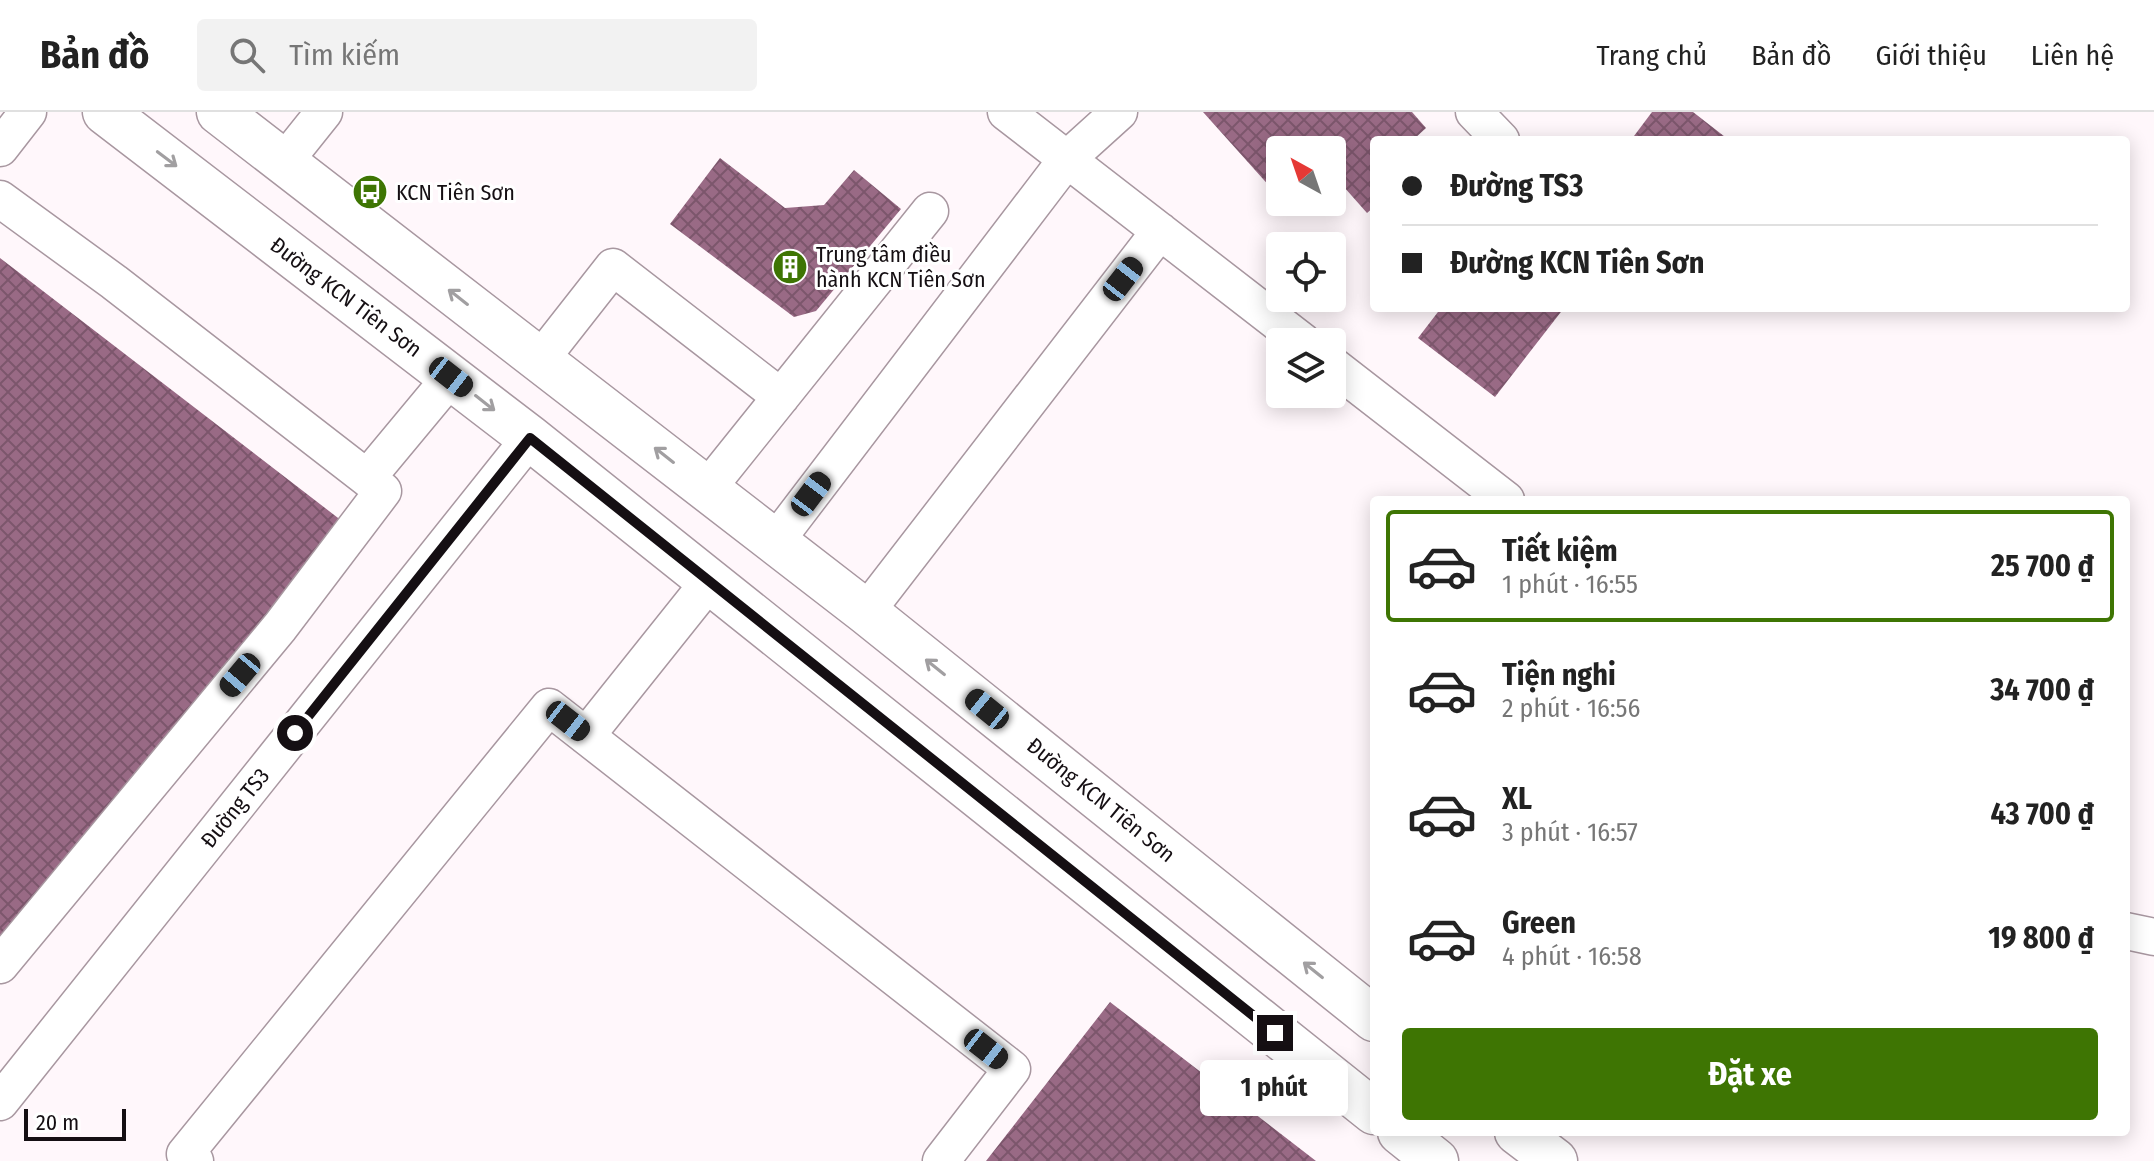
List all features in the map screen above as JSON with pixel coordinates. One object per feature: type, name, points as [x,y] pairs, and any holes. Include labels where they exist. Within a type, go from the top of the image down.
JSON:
[{"type":"main road","name":"Đường KCN Tiên Sơn","points":[[105,112],[530,438],[1370,1109]]},
{"type":"main road","name":"Đường KCN Tiên Sơn","points":[[219,112],[866,612],[1370,1016]]},
{"type":"main road","points":[[530,438],[556,373]]},
{"type":"main road","points":[[1405,1136],[1436,1161]]},
{"type":"main road","points":[[1507,1136],[1528,1161]]},
{"type":"main road","points":[[1522,1136],[1555,1161]]},
{"type":"street","points":[[0,148],[28,112]]},
{"type":"street","points":[[284,162],[324,112]]},
{"type":"street","points":[[1006,112],[1285,328]]},
{"type":"street","points":[[775,542],[1067,159],[1119,112]]},
{"type":"street","points":[[1474,112],[1497,136]]},
{"type":"street","points":[[0,199],[114,282],[383,491],[280,627],[0,965]]},
{"type":"street","points":[[707,489],[930,211]]},
{"type":"street","points":[[866,612],[1160,231]]},
{"type":"street","points":[[556,373],[613,267],[781,397]]},
{"type":"street","points":[[1346,376],[1501,496]]},
{"type":"street","points":[[367,478],[451,377]]},
{"type":"street","name":"Đường TS3","points":[[0,1102],[530,438]]},
{"type":"street","points":[[586,736],[709,582]]},
{"type":"street","points":[[195,1161],[185,1154],[549,707],[1012,1069],[941,1161]]},
{"type":"street","points":[[2130,932],[2154,937]]},
{"type":"building","points":[[1203,112],[1412,112],[1426,128],[1417,136],[1370,136],[1370,210],[1367,213],[1346,189],[1346,136],[1266,136],[1266,182]]},
{"type":"building","points":[[1652,112],[1693,112],[1724,136],[1634,136]]},
{"type":"building","name":"Trung tâm điều hành KCN Tiên Sơn","points":[[720,158],[785,208],[824,205],[854,170],[901,209],[816,311],[794,317],[670,224]]},
{"type":"building","points":[[0,258],[342,521],[0,947]]},
{"type":"building","points":[[1438,312],[1561,312],[1495,397],[1418,338]]},
{"type":"building","points":[[1110,1002],[1316,1161],[986,1161]]},
{"type":"place","name":"KCN Tiên Sơn","points":[[370,192]]},
{"type":"place","name":"Trung tâm điều hành KCN Tiên Sơn","points":[[790,267]]},
{"type":"route","points":[[295,733],[530,438],[1275,1033]]}]
